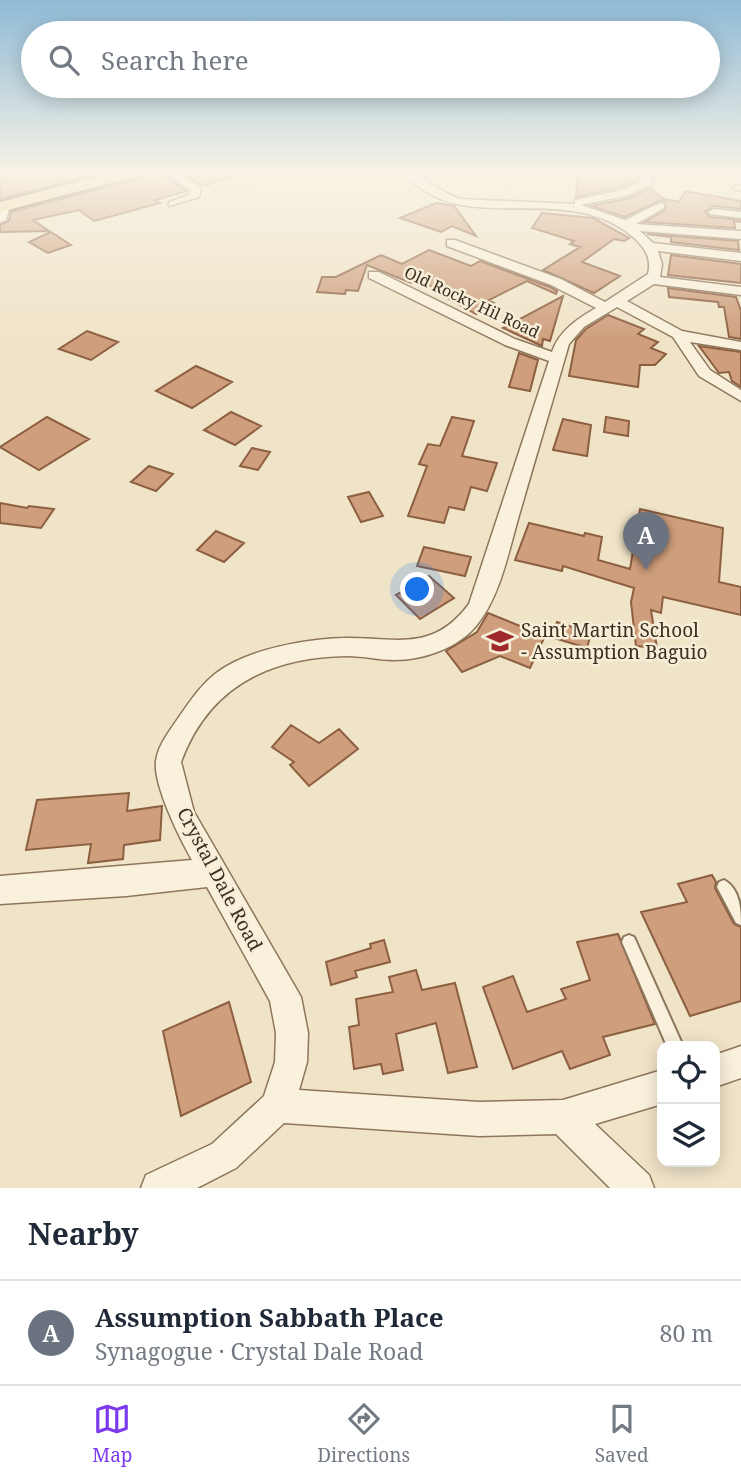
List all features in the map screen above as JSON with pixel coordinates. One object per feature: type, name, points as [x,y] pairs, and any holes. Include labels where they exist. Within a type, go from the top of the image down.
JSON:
[{"type":"street","points":[[632,227],[650,246],[657,260],[652,279],[741,291]]},
{"type":"street","points":[[657,227],[741,235]]},
{"type":"street","points":[[451,243],[613,305],[680,337],[741,346]]},
{"type":"street","points":[[650,246],[741,257]]},
{"type":"street","name":"Old Rocky Hil Road","points":[[374,275],[510,342],[555,358]]},
{"type":"street","name":"Crystal Dale Road","points":[[159,1188],[224,1156],[278,1105],[291,1062],[292,1033],[285,997],[183,816],[169,774],[168,762],[175,744],[188,723],[225,680],[255,665],[306,649],[350,647],[396,651],[430,645],[458,630],[468,621],[478,607],[496,559],[555,358],[569,333],[652,279]]},
{"type":"street","points":[[680,337],[705,376],[741,396]]},
{"type":"street","points":[[0,890],[126,882],[213,872]]},
{"type":"street","points":[[720,1069],[741,1062]]},
{"type":"street","points":[[278,1105],[479,1119],[563,1117],[657,1089]]},
{"type":"street","points":[[563,1117],[636,1188]]},
{"type":"lane","points":[[724,887],[741,918]]},
{"type":"lane","points":[[629,942],[673,1041]]},
{"type":"building","points":[[0,227],[44,227],[49,231],[0,232]]},
{"type":"building","points":[[428,227],[449,227],[441,232]]},
{"type":"building","points":[[455,227],[470,227],[476,236]]},
{"type":"building","points":[[610,227],[629,238],[624,241],[614,239],[582,262],[620,276],[594,293],[543,270],[580,247],[570,244],[574,241],[532,228]]},
{"type":"building","points":[[51,232],[71,245],[48,253],[29,242]]},
{"type":"building","points":[[647,234],[738,241],[739,250],[671,242],[671,237]]},
{"type":"building","points":[[429,250],[471,266],[480,261],[550,287],[557,291],[556,294],[527,281],[489,300],[494,303],[476,314],[449,299],[454,297],[417,280],[411,283],[367,265],[358,291],[346,290],[345,294],[317,292],[322,277],[336,277],[381,255],[402,264]]},
{"type":"building","points":[[671,255],[741,264],[741,283],[668,275]]},
{"type":"building","points":[[668,288],[736,297],[741,311],[741,339],[729,337],[724,307],[719,307],[718,302],[669,297]]},
{"type":"building","points":[[563,296],[550,341],[543,339],[542,346],[503,328]]},
{"type":"building","points":[[608,315],[644,329],[638,334],[658,342],[651,348],[666,354],[655,365],[640,365],[638,387],[569,376],[576,340],[586,329]]},
{"type":"building","points":[[87,331],[118,342],[91,360],[59,349]]},
{"type":"building","points":[[699,346],[741,352],[741,387],[732,381],[729,372],[719,373]]},
{"type":"building","points":[[519,353],[538,360],[530,391],[509,387]]},
{"type":"building","points":[[196,366],[232,382],[192,408],[156,391]]},
{"type":"building","points":[[231,412],[261,426],[235,445],[204,430]]},
{"type":"building","points":[[47,417],[89,439],[39,470],[0,447]]},
{"type":"building","points":[[452,417],[474,421],[462,456],[497,463],[487,491],[471,487],[464,510],[449,507],[444,523],[408,516],[427,466],[419,464],[428,444],[440,446]]},
{"type":"building","points":[[606,417],[629,421],[628,436],[604,432]]},
{"type":"building","points":[[563,419],[591,425],[587,456],[553,450]]},
{"type":"building","points":[[252,448],[270,452],[258,470],[240,466]]},
{"type":"building","points":[[149,466],[173,474],[156,491],[131,482]]},
{"type":"building","points":[[369,492],[383,516],[361,522],[348,497]]},
{"type":"building","points":[[0,503],[54,509],[41,528],[0,523]]},
{"type":"building","points":[[640,509],[723,528],[719,582],[741,587],[741,615],[663,597],[661,613],[651,610],[657,648],[636,646],[631,602],[634,588],[563,566],[562,571],[515,560],[529,523],[584,536],[585,533],[602,537],[598,560],[630,569]]},
{"type":"building","points":[[216,531],[244,543],[224,562],[197,550]]},
{"type":"building","points":[[424,547],[471,557],[465,576],[417,566]]},
{"type":"building","points":[[429,576],[454,598],[420,619],[396,595]]},
{"type":"building","name":"Saint Martin School - Assumption Baguio","points":[[488,613],[545,636],[530,668],[500,656],[462,672],[446,651],[477,632]]},
{"type":"building","points":[[557,622],[591,633],[587,648],[551,637]]},
{"type":"building","points":[[291,725],[319,743],[339,729],[358,749],[309,786],[290,765],[294,762],[272,747]]},
{"type":"building","points":[[129,793],[127,811],[162,806],[160,840],[124,845],[123,859],[88,863],[91,844],[26,850],[37,800]]},
{"type":"building","points":[[712,875],[716,882],[715,888],[734,924],[741,927],[741,1001],[690,1016],[641,912],[687,902],[678,884]]},
{"type":"building","points":[[618,934],[655,1024],[603,1037],[610,1055],[570,1069],[562,1051],[513,1069],[483,987],[513,976],[527,1012],[566,999],[561,989],[590,980],[577,942]]},
{"type":"building","points":[[384,940],[390,962],[355,971],[357,977],[331,985],[326,962],[371,948],[370,944]]},
{"type":"building","points":[[416,970],[422,990],[455,983],[477,1067],[448,1073],[436,1023],[396,1034],[403,1070],[383,1074],[381,1064],[354,1069],[349,1027],[359,1025],[356,999],[393,992],[389,977]]},
{"type":"building","points":[[229,1002],[251,1082],[181,1116],[163,1031]]},
{"type":"place","name":"Assumption Sabbath Place","points":[[646,570]]},
{"type":"place","name":"Saint Martin School - Assumption Baguio","points":[[500,641]]}]
